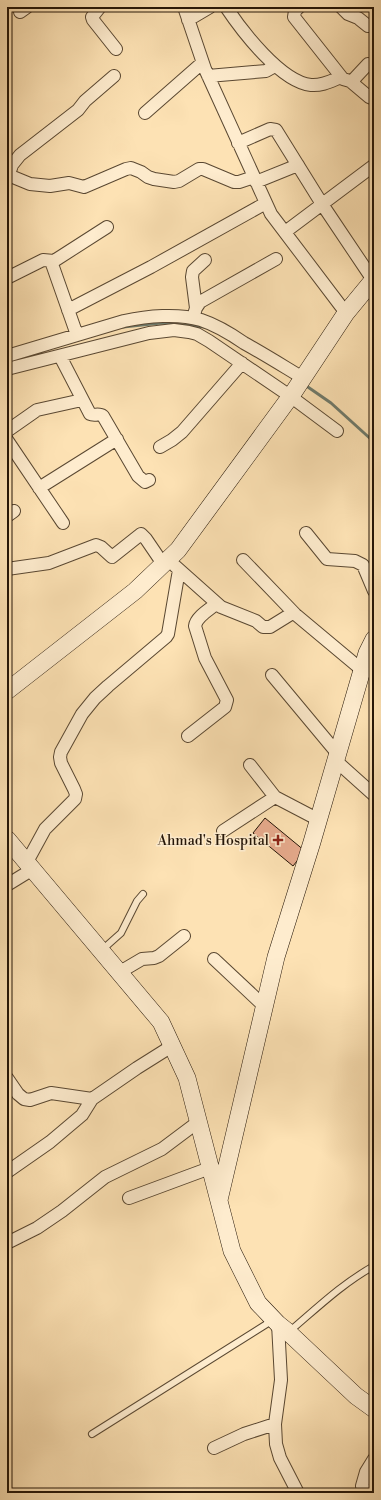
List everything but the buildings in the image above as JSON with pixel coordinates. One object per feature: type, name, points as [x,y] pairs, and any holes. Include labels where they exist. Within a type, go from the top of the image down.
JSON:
[{"type":"street","points":[[100,7],[92,17],[93,20],[116,49]]},
{"type":"street","points":[[184,7],[202,63],[271,214],[346,313]]},
{"type":"street","points":[[188,20],[210,7]]},
{"type":"street","points":[[226,7],[241,28],[275,66],[286,74],[310,85],[345,79],[354,79],[368,64],[374,66]]},
{"type":"street","points":[[299,7],[295,11],[294,17],[345,79],[374,99]]},
{"type":"street","points":[[341,7],[348,14],[358,18],[368,26],[374,24]]},
{"type":"street","points":[[145,113],[202,63]]},
{"type":"street","points":[[208,76],[266,71],[275,66]]},
{"type":"street","points":[[114,76],[85,101],[78,110],[20,155],[12,165],[7,177],[13,177],[30,184],[50,186],[69,183],[84,187],[126,168],[131,168],[141,172],[148,178],[174,182],[179,181],[199,169],[203,169],[234,182],[239,182],[255,180],[298,165]]},
{"type":"street","points":[[7,691],[170,565],[178,550],[297,387],[346,313],[374,279],[322,204],[276,130],[270,128],[238,143]]},
{"type":"street","points":[[284,232],[373,166]]},
{"type":"street","points":[[68,310],[151,267],[266,203]]},
{"type":"street","points":[[7,278],[44,260],[54,261],[107,227]]},
{"type":"street","points":[[194,313],[200,302],[276,259]]},
{"type":"street","points":[[205,260],[193,272],[194,313],[200,320],[216,326],[297,387],[337,431]]},
{"type":"street","points":[[54,261],[52,267],[77,335]]},
{"type":"street","points":[[7,356],[124,321],[194,313]]},
{"type":"street","points":[[7,369],[149,333],[174,330],[197,334],[242,363],[297,387]]},
{"type":"street","points":[[60,356],[90,414],[101,414],[104,416],[138,476],[145,482],[149,480]]},
{"type":"street","points":[[160,447],[182,432],[242,363]]},
{"type":"street","points":[[7,431],[37,410],[82,400]]},
{"type":"street","points":[[39,488],[117,439]]},
{"type":"street","points":[[7,440],[63,523]]},
{"type":"street","points":[[7,569],[49,563],[93,546],[101,548],[112,557],[141,534],[170,565],[216,604],[226,610],[256,621],[267,628],[291,614],[295,614]]},
{"type":"street","points":[[306,534],[327,559],[356,561],[363,565],[374,591]]},
{"type":"street","points":[[243,560],[295,614],[362,670]]},
{"type":"street","points":[[7,886],[30,866],[45,829],[75,799],[76,794],[61,763],[61,752],[82,714],[95,698],[168,634],[170,565]]},
{"type":"street","points":[[188,736],[227,704],[227,700],[205,658],[195,626],[195,623],[216,604]]},
{"type":"street","points":[[218,1202],[276,957],[319,820],[367,653],[374,639]]},
{"type":"street","points":[[272,675],[336,757],[374,795]]},
{"type":"street","points":[[250,765],[275,797],[319,820]]},
{"type":"street","points":[[223,831],[275,797]]},
{"type":"street","points":[[7,838],[161,1022],[187,1078],[218,1202],[232,1251],[258,1303],[356,1396],[374,1409]]},
{"type":"street","points":[[120,972],[142,959],[159,956],[184,936]]},
{"type":"street","points":[[214,959],[264,1006]]},
{"type":"street","points":[[7,1172],[50,1142],[82,1115],[92,1099],[172,1046]]},
{"type":"street","points":[[7,1078],[18,1094],[24,1099],[30,1100],[50,1093],[92,1099]]},
{"type":"street","points":[[7,1242],[37,1228],[62,1211],[105,1177],[162,1149],[198,1122]]},
{"type":"street","points":[[129,1198],[210,1168]]},
{"type":"street","points":[[280,1325],[280,1380],[275,1424],[276,1444],[280,1458],[298,1493]]},
{"type":"street","points":[[214,1448],[244,1434],[275,1424]]},
{"type":"street","points":[[368,1493],[362,1486],[366,1472],[374,1459]]},
{"type":"lane","points":[[101,950],[121,933],[137,900],[143,894]]},
{"type":"lane","points":[[92,1434],[280,1325],[374,1266]]},
{"type":"waterway","points":[[123,327],[161,323],[205,327]]},
{"type":"waterway","points":[[305,385],[331,403],[374,442]]},
{"type":"place","name":"Ahmad's Hospital","points":[[278,840]]}]
